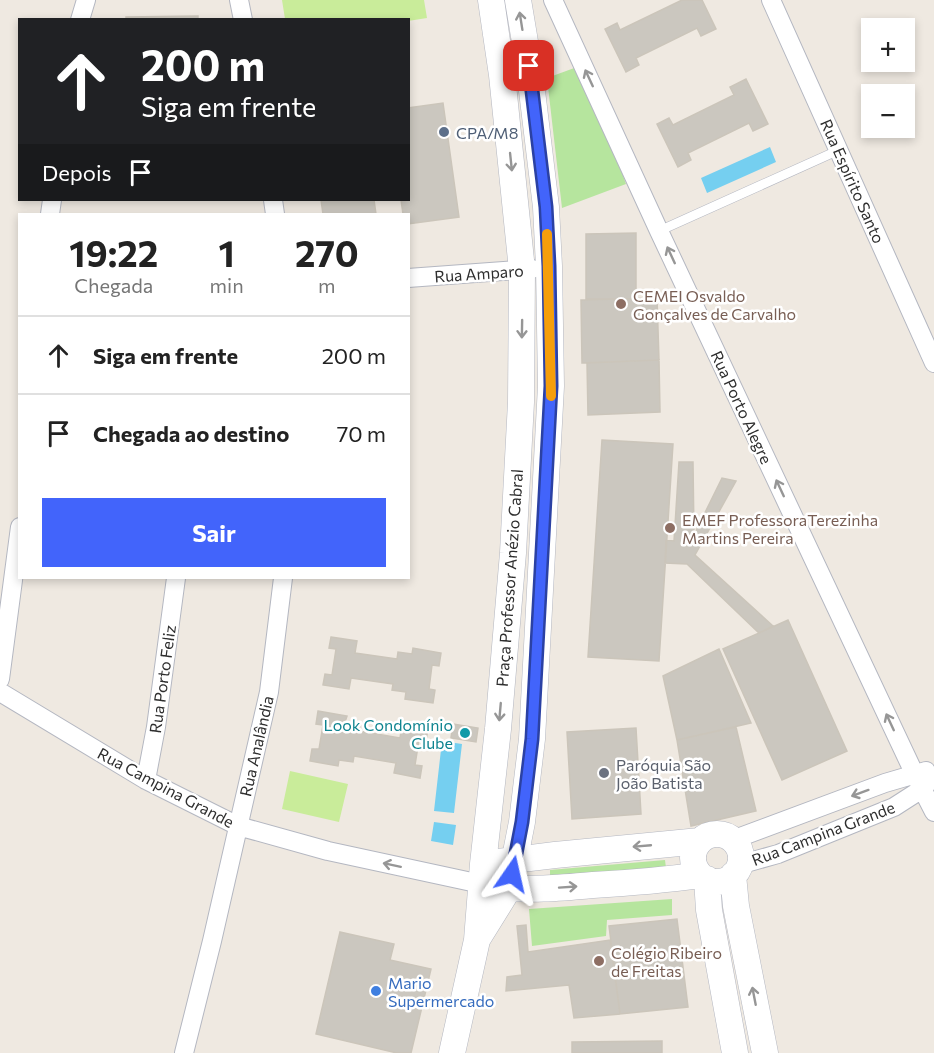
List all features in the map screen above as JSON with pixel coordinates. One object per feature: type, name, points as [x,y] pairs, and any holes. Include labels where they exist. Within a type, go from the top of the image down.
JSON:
[{"type":"street","points":[[81,18],[86,0]]},
{"type":"street","points":[[239,0],[243,18]]},
{"type":"street","name":"Praça Professor Anézio Cabral","points":[[477,940],[513,553],[521,402],[522,270],[502,75],[491,0]]},
{"type":"street","name":"Praça Professor Anézio Cabral","points":[[509,888],[522,822],[532,739],[551,386],[546,207],[529,66],[518,0]]},
{"type":"street","name":"Rua Porto Alegre","points":[[553,0],[659,231],[924,780],[934,812]]},
{"type":"street","name":"Rua Espírito Santo","points":[[771,0],[934,363]]},
{"type":"street","name":"Rua Amparo","points":[[410,278],[549,266]]},
{"type":"street","points":[[0,679],[18,542]]},
{"type":"street","name":"Rua Porto Feliz","points":[[146,780],[156,726],[176,579]]},
{"type":"street","name":"Rua Analândia","points":[[184,1053],[269,692],[283,579]]},
{"type":"street","name":"Rua Campina Grande","points":[[0,692],[146,780],[238,826],[328,851],[450,876],[482,874],[514,860],[700,841]]},
{"type":"street","name":"Rua Campina Grande","points":[[736,870],[894,807],[934,769]]},
{"type":"street","name":"Rua Campina Grande","points":[[732,840],[885,783],[924,780]]},
{"type":"street","points":[[736,870],[721,881],[704,877],[693,862],[693,854],[700,841],[713,834],[720,834],[732,840],[740,851],[736,870],[736,906],[765,1053]]},
{"type":"street","name":"Rua Campina Grande","points":[[482,874],[509,888],[555,888],[704,877]]},
{"type":"street","points":[[704,877],[735,1053]]},
{"type":"street","points":[[452,1053],[477,940],[509,888]]},
{"type":"lane","points":[[659,231],[839,150]]},
{"type":"green space","points":[[282,0],[424,0],[427,18],[410,21],[410,18],[285,18]]},
{"type":"green space","points":[[577,67],[592,86],[626,184],[562,208],[547,78]]},
{"type":"green space","points":[[290,771],[348,784],[339,822],[282,809]]},
{"type":"green space","points":[[665,860],[666,868],[550,878],[550,870]]},
{"type":"green space","points":[[672,899],[672,915],[607,920],[606,936],[532,946],[529,909]]},
{"type":"water","points":[[770,147],[776,162],[707,193],[701,178]]},
{"type":"water","points":[[442,741],[462,744],[454,813],[434,811]]},
{"type":"water","points":[[434,822],[456,825],[453,845],[431,841]]},
{"type":"building","points":[[682,0],[702,0],[716,29],[701,36],[697,28],[636,58],[639,65],[626,72],[605,29],[617,23],[620,30]]},
{"type":"building","points":[[198,16],[198,18],[126,18]]},
{"type":"building","points":[[746,79],[768,124],[753,131],[749,123],[688,153],[691,160],[678,167],[657,124],[669,118],[673,125],[734,95],[730,87]]},
{"type":"building","points":[[443,103],[459,217],[410,224],[410,213],[403,213],[401,201],[410,201],[410,108]]},
{"type":"building","points":[[321,201],[374,201],[376,213],[323,213]]},
{"type":"building","points":[[636,233],[636,299],[586,299],[586,234]]},
{"type":"building","points":[[657,298],[659,360],[582,363],[581,300]]},
{"type":"building","points":[[659,360],[660,412],[588,415],[587,363]]},
{"type":"building","points":[[602,440],[673,444],[659,661],[588,657]]},
{"type":"building","points":[[679,462],[693,462],[694,535],[722,478],[736,481],[695,555],[773,626],[759,633],[687,564],[665,563],[666,540],[674,541]]},
{"type":"building","points":[[788,620],[847,751],[782,780],[723,649]]},
{"type":"building","points":[[331,637],[357,641],[355,653],[397,659],[398,652],[412,654],[413,648],[441,653],[439,666],[432,665],[429,689],[435,690],[433,703],[405,699],[406,692],[392,690],[393,684],[351,678],[349,689],[323,685],[325,674],[332,675],[336,649],[329,648]]},
{"type":"building","points":[[719,649],[751,723],[677,740],[663,676]]},
{"type":"building","points":[[318,711],[347,716],[345,722],[360,724],[359,731],[400,738],[402,725],[428,729],[426,740],[419,740],[415,765],[422,766],[420,778],[394,773],[396,763],[354,756],[353,762],[339,760],[338,766],[310,761],[312,749],[319,749],[323,725],[316,724]]},
{"type":"building","name":"Look Condomínio Clube","points":[[453,724],[478,728],[476,742],[451,738]]},
{"type":"building","points":[[736,727],[756,811],[691,826],[677,740]]},
{"type":"building","name":"Paróquia São João Batista","points":[[636,728],[641,814],[572,819],[567,732]]},
{"type":"building","points":[[677,919],[688,1007],[620,1014],[609,926]]},
{"type":"building","points":[[526,925],[528,952],[610,940],[620,1014],[574,1018],[569,985],[506,991],[507,977],[522,975],[517,926]]},
{"type":"building","name":"Mario Supermercado","points":[[340,932],[394,944],[390,960],[431,969],[411,1053],[397,1053],[316,1034]]},
{"type":"building","points":[[662,1041],[662,1053],[572,1053],[572,1042]]},
{"type":"slow traffic","points":[[547,234],[551,396]]},
{"type":"place","name":"CPA/M8","points":[[444,132]]},
{"type":"place","name":"CEMEI Osvaldo Gonçalves de Carvalho","points":[[621,304]]},
{"type":"place","name":"EMEF ProfessoraTerezinha Martins Pereira","points":[[670,528]]},
{"type":"place","name":"Look Condomínio Clube","points":[[465,733]]},
{"type":"place","name":"Paróquia São João Batista","points":[[604,773]]},
{"type":"place","name":"Colégio Ribeiro de Freitas","points":[[599,961]]},
{"type":"place","name":"Mario Supermercado","points":[[376,991]]},
{"type":"route","points":[[512,874],[522,822],[532,739],[551,386],[546,207],[529,66]]}]
